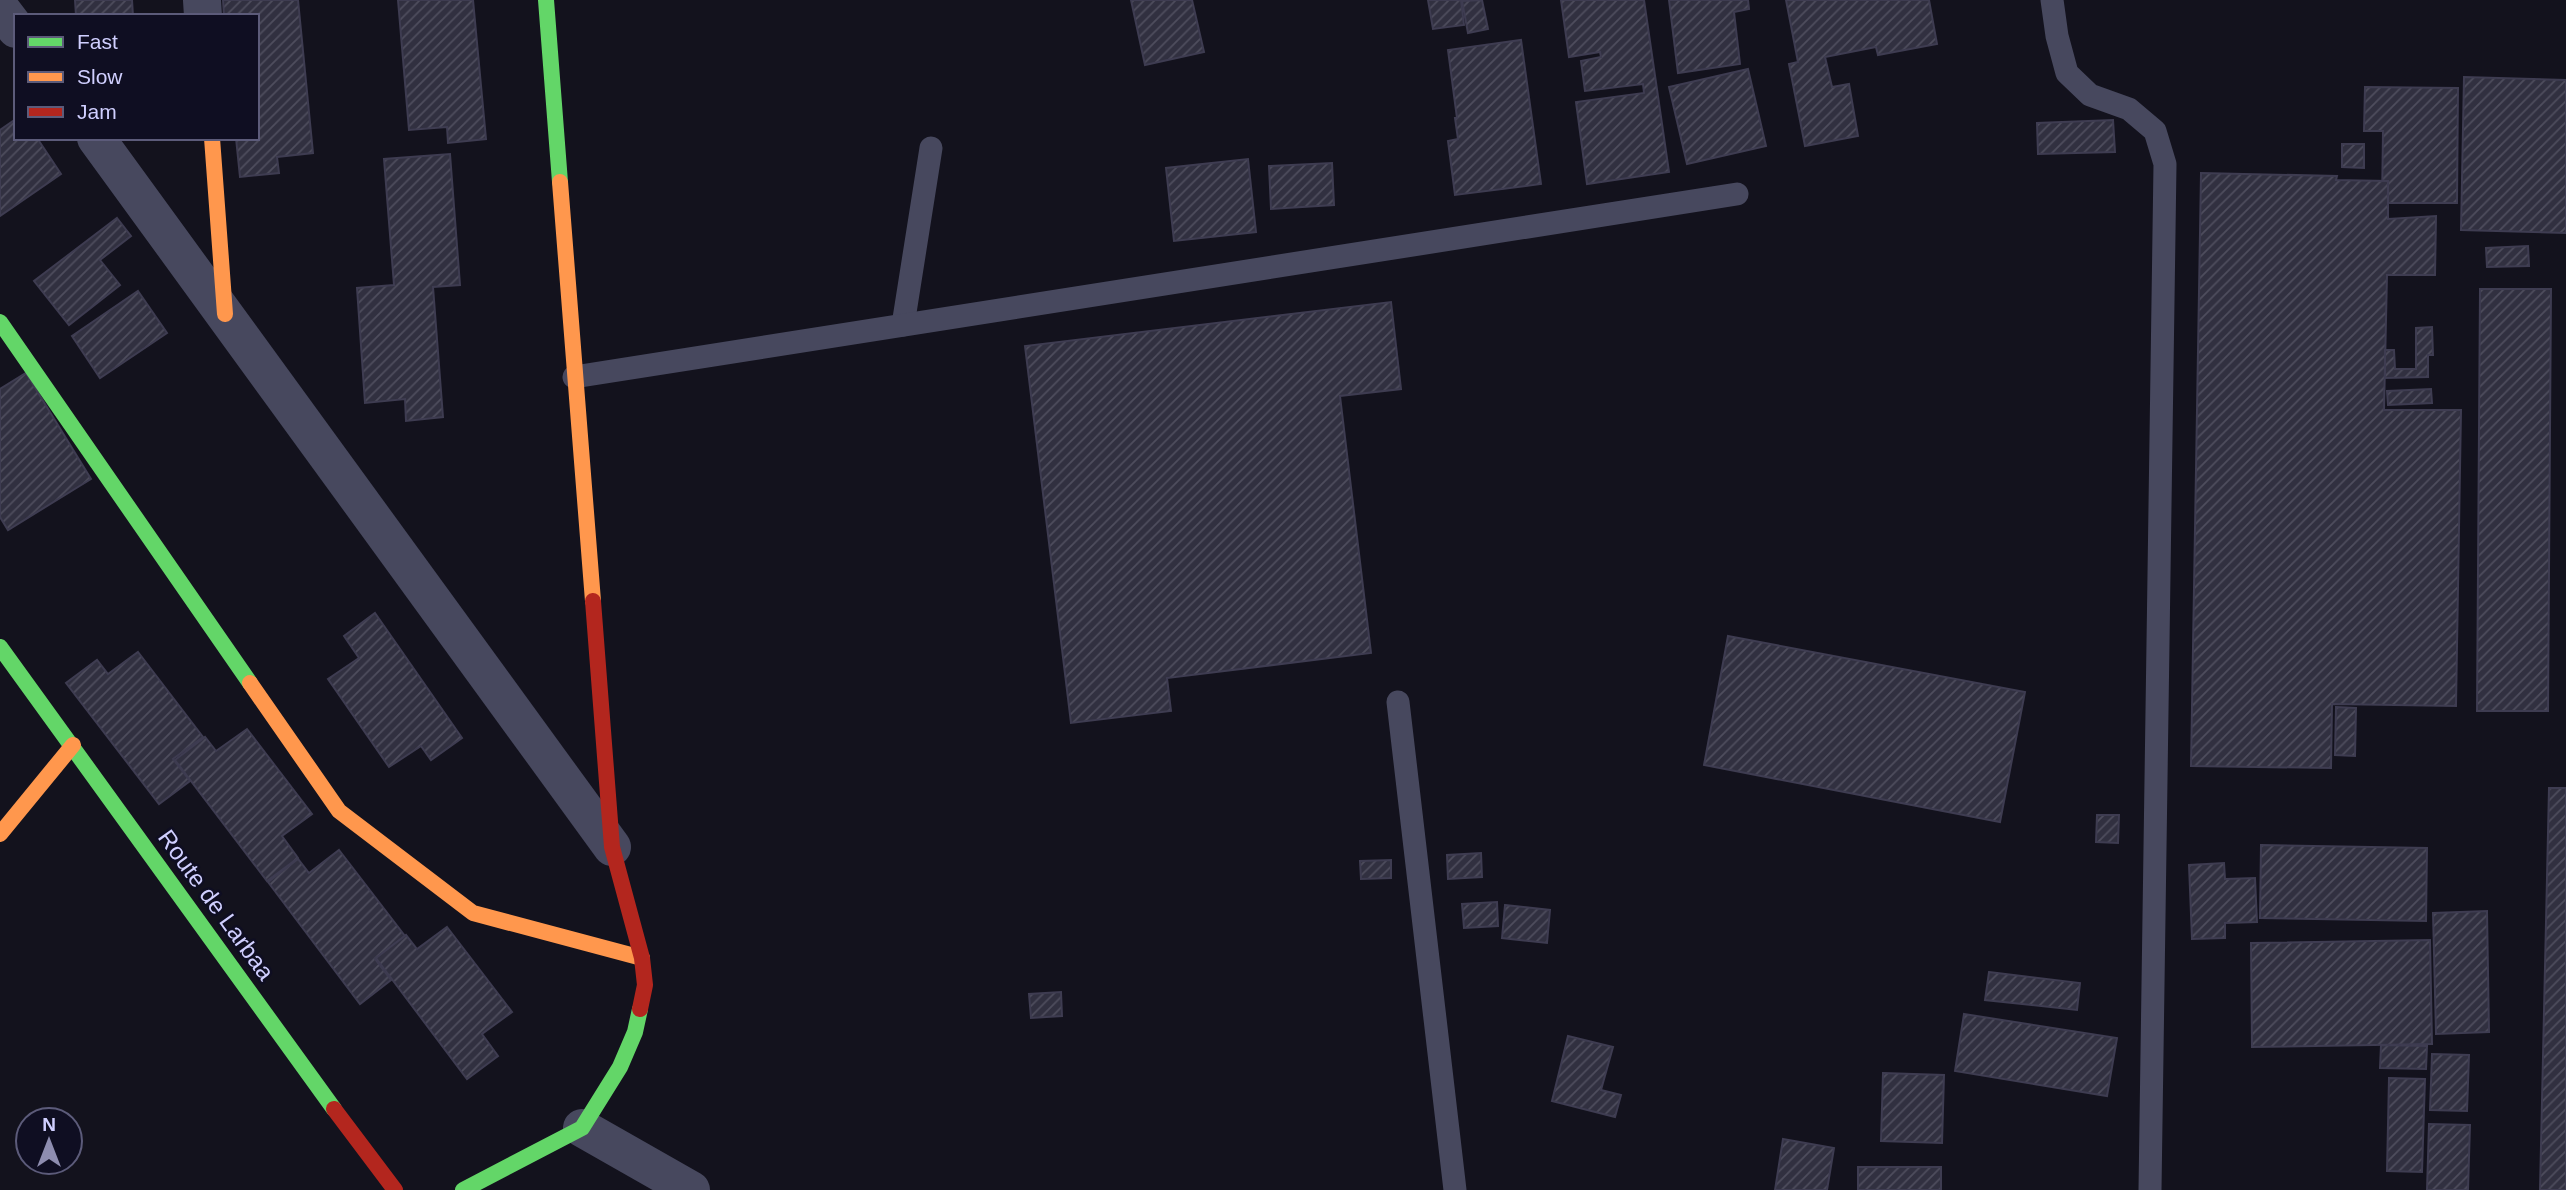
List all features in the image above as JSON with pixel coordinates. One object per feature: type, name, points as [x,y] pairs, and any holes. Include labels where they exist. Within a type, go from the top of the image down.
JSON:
[{"type":"street","points":[[463,1190],[582,1128],[620,1067],[635,1032],[645,985],[642,958],[612,847],[546,0]]},
{"type":"street","points":[[0,8],[14,26]]},
{"type":"street","points":[[97,140],[612,847]]},
{"type":"street","points":[[212,140],[225,314]]},
{"type":"street","points":[[0,322],[339,811],[473,913],[642,958]]},
{"type":"street","name":"Route de Larbaa","points":[[0,647],[395,1190]]},
{"type":"street","points":[[0,834],[73,745]]},
{"type":"street","points":[[582,1128],[691,1190]]},
{"type":"lane","points":[[2052,0],[2057,36],[2067,73],[2090,95],[2129,109],[2155,131],[2165,164],[2150,1190]]},
{"type":"lane","points":[[903,325],[931,148]]},
{"type":"lane","points":[[574,377],[1737,194]]},
{"type":"lane","points":[[1398,702],[1455,1190]]},
{"type":"building","points":[[75,0],[132,0],[133,14],[76,14]]},
{"type":"building","points":[[223,0],[298,0],[313,153],[277,157],[279,173],[240,177],[236,140],[259,140],[259,14],[224,14]]},
{"type":"building","points":[[398,0],[473,0],[486,139],[448,143],[447,127],[409,130]]},
{"type":"building","points":[[1131,0],[1192,0],[1204,52],[1145,65]]},
{"type":"building","points":[[1428,0],[1461,0],[1464,25],[1433,29]]},
{"type":"building","points":[[1482,0],[1488,29],[1468,33],[1462,1]]},
{"type":"building","points":[[1561,0],[1644,0],[1669,172],[1587,184],[1576,102],[1644,93],[1643,84],[1585,91],[1581,61],[1601,57],[1600,52],[1569,57]]},
{"type":"building","points":[[1669,0],[1748,0],[1749,9],[1734,12],[1740,64],[1678,73]]},
{"type":"building","points":[[1786,0],[1929,0],[1937,44],[1878,55],[1876,47],[1825,57],[1832,87],[1849,84],[1858,136],[1805,146],[1789,64],[1798,62]]},
{"type":"building","points":[[1521,40],[1541,184],[1455,195],[1448,141],[1458,139],[1457,118],[1448,50]]},
{"type":"building","points":[[1748,69],[1766,146],[1687,164],[1669,87]]},
{"type":"building","points":[[2464,77],[2566,80],[2566,233],[2461,230]]},
{"type":"building","points":[[2365,87],[2458,88],[2457,203],[2382,203],[2383,131],[2364,131]]},
{"type":"building","points":[[14,120],[14,140],[38,140],[61,174],[0,216],[0,130]]},
{"type":"building","points":[[2113,120],[2115,152],[2038,154],[2037,123]]},
{"type":"building","points":[[2342,144],[2364,144],[2364,168],[2342,167]]},
{"type":"building","points":[[450,154],[460,285],[433,287],[443,417],[406,421],[405,399],[365,403],[357,288],[394,285],[384,159]]},
{"type":"building","points":[[1248,159],[1256,232],[1174,241],[1166,168]]},
{"type":"building","points":[[1332,163],[1334,205],[1271,209],[1269,166]]},
{"type":"building","points":[[2201,173],[2337,176],[2336,180],[2388,181],[2388,219],[2436,216],[2435,275],[2387,275],[2384,410],[2461,410],[2456,706],[2332,704],[2331,768],[2191,766]]},
{"type":"building","points":[[117,218],[131,236],[100,260],[120,285],[69,325],[34,281]]},
{"type":"building","points":[[2528,246],[2529,266],[2487,267],[2486,248]]},
{"type":"building","points":[[2480,289],[2551,289],[2548,711],[2477,711]]},
{"type":"building","points":[[138,291],[167,333],[100,378],[72,336]]},
{"type":"building","points":[[1391,302],[1401,389],[1340,396],[1371,653],[1167,678],[1171,711],[1071,723],[1025,346]]},
{"type":"building","points":[[2432,327],[2433,355],[2428,355],[2428,377],[2385,378],[2385,350],[2394,350],[2395,369],[2416,369],[2416,328]]},
{"type":"building","points":[[26,373],[91,479],[8,530],[0,517],[0,389]]},
{"type":"building","points":[[2431,389],[2432,403],[2388,405],[2387,391]]},
{"type":"building","points":[[375,613],[462,738],[431,760],[421,746],[389,767],[328,679],[359,658],[344,636]]},
{"type":"building","points":[[1728,636],[2025,692],[2000,822],[1704,765]]},
{"type":"building","points":[[138,652],[203,737],[173,759],[190,781],[159,804],[66,683],[97,660],[108,674]]},
{"type":"building","points":[[2336,707],[2356,708],[2355,756],[2335,755]]},
{"type":"building","points":[[247,729],[312,814],[282,836],[298,858],[267,881],[175,760],[205,737],[216,751]]},
{"type":"building","points":[[2549,788],[2566,788],[2566,1190],[2540,1190]]},
{"type":"building","points":[[2097,815],[2119,815],[2118,843],[2096,842]]},
{"type":"building","points":[[2261,845],[2427,848],[2426,921],[2260,918]]},
{"type":"building","points":[[339,850],[405,936],[375,959],[391,980],[360,1004],[268,882],[298,859],[309,873]]},
{"type":"building","points":[[1481,853],[1482,877],[1448,879],[1447,855]]},
{"type":"building","points":[[1391,860],[1391,878],[1361,879],[1360,861]]},
{"type":"building","points":[[2224,863],[2225,879],[2255,878],[2257,922],[2225,923],[2225,938],[2192,939],[2189,865]]},
{"type":"building","points":[[1497,902],[1498,926],[1464,928],[1462,904]]},
{"type":"building","points":[[1505,905],[1550,910],[1547,943],[1502,938]]},
{"type":"building","points":[[2487,911],[2489,1032],[2436,1034],[2433,913]]},
{"type":"building","points":[[447,927],[512,1012],[482,1034],[498,1056],[467,1079],[376,958],[406,935],[417,949]]},
{"type":"building","points":[[2430,940],[2432,1044],[2252,1047],[2251,943]]},
{"type":"building","points":[[1989,972],[2080,983],[2077,1010],[1985,1000]]},
{"type":"building","points":[[1061,992],[1062,1016],[1031,1018],[1029,994]]},
{"type":"building","points":[[1964,1014],[2117,1038],[2107,1096],[1955,1071]]},
{"type":"building","points":[[1568,1036],[1613,1047],[1601,1090],[1621,1095],[1615,1117],[1552,1101]]},
{"type":"building","points":[[2381,1045],[2427,1046],[2426,1069],[2380,1068]]},
{"type":"building","points":[[2432,1054],[2469,1055],[2467,1111],[2430,1110]]},
{"type":"building","points":[[1883,1073],[1944,1075],[1942,1143],[1881,1141]]},
{"type":"building","points":[[2389,1078],[2425,1079],[2422,1172],[2387,1171]]},
{"type":"building","points":[[2429,1124],[2470,1125],[2468,1190],[2427,1190]]},
{"type":"building","points":[[1783,1139],[1834,1148],[1827,1190],[1775,1190]]},
{"type":"building","points":[[1858,1167],[1941,1167],[1941,1190],[1858,1190]]},
{"type":"traffic: fast","points":[[546,0],[560,182]]},
{"type":"traffic: fast","points":[[0,322],[250,683]]},
{"type":"traffic: fast","points":[[0,647],[334,1109]]},
{"type":"traffic: fast","points":[[463,1190],[582,1128],[620,1067],[635,1032],[640,1009]]},
{"type":"traffic: slow","points":[[212,140],[225,314]]},
{"type":"traffic: slow","points":[[560,182],[593,601]]},
{"type":"traffic: slow","points":[[250,683],[339,811],[473,913],[642,958]]},
{"type":"traffic: slow","points":[[0,834],[73,745]]},
{"type":"traffic: jam","points":[[593,601],[612,847],[642,958],[645,985],[640,1009]]},
{"type":"traffic: jam","points":[[334,1109],[395,1190]]}]
